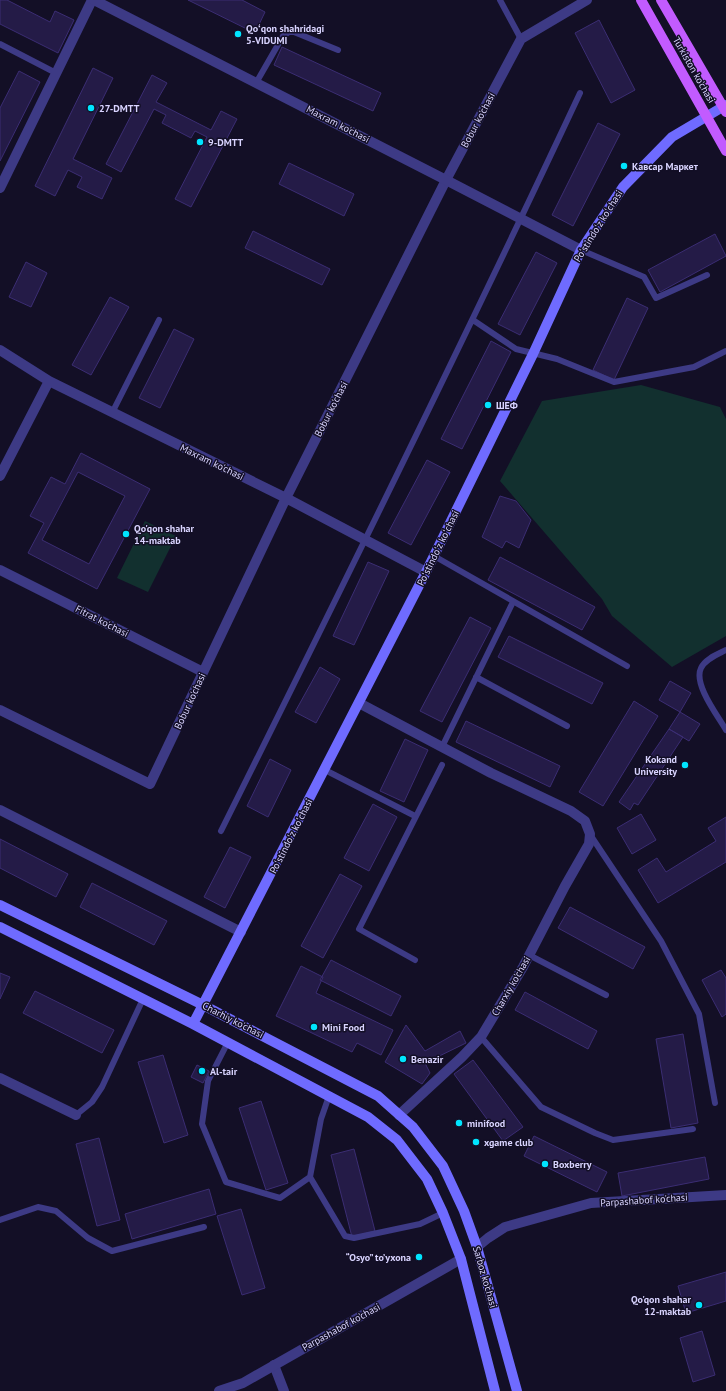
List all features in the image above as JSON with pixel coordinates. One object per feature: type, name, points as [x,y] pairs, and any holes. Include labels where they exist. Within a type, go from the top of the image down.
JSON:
[{"type":"main road","name":"Turkiston ko'chasi","points":[[641,0],[726,151]]},
{"type":"main road","name":"Turkiston ko'chasi","points":[[661,0],[725,108]]},
{"type":"main road","name":"Poʻstindoʻz koʻchasi","points":[[193,1024],[434,556],[533,354],[580,250],[623,187],[672,137],[707,116],[725,108]]},
{"type":"main road","name":"Charhiy ko'chasi","points":[[0,905],[203,1005],[378,1096],[413,1127],[443,1166]]},
{"type":"main road","points":[[0,928],[193,1024],[329,1096]]},
{"type":"main road","name":"Sarboz ko'chasi","points":[[329,1096],[368,1117],[397,1140],[427,1179],[443,1213],[461,1259],[495,1391]]},
{"type":"main road","name":"Sarboz ko'chasi","points":[[443,1166],[464,1211],[477,1247],[517,1391]]},
{"type":"street","name":"Maxram ko'chasi","points":[[0,188],[93,0],[256,82],[580,250]]},
{"type":"street","points":[[521,39],[587,0]]},
{"type":"street","name":"Bobur ko'chasi","points":[[0,710],[150,784],[286,498],[446,180],[521,39]]},
{"type":"street","name":"Maxram ko'chasi","points":[[0,350],[49,381],[286,498],[426,572]]},
{"type":"street","points":[[0,476],[49,381]]},
{"type":"street","name":"Fitrat ko'chasi","points":[[0,570],[203,672]]},
{"type":"street","points":[[359,703],[491,773],[571,810],[585,821],[590,834]]},
{"type":"street","points":[[0,810],[241,932]]},
{"type":"street","name":"Charxiy ko'chasi","points":[[399,1115],[462,1057],[481,1037],[529,954],[589,844],[590,834]]},
{"type":"street","points":[[0,1078],[76,1115]]},
{"type":"street","name":"Parpashabof ko'chasi","points":[[477,1247],[505,1227],[591,1203],[726,1195]]},
{"type":"street","name":"Parpashabof ko'chasi","points":[[219,1391],[243,1383],[461,1259]]},
{"type":"street","points":[[274,1365],[284,1391]]},
{"type":"lane","points":[[500,0],[521,39]]},
{"type":"lane","points":[[256,82],[283,36],[289,32],[294,32],[338,50]]},
{"type":"lane","points":[[0,44],[56,73]]},
{"type":"lane","points":[[221,831],[366,540],[473,320],[580,93]]},
{"type":"lane","points":[[580,250],[644,277],[656,298],[707,275]]},
{"type":"lane","points":[[112,413],[159,320]]},
{"type":"lane","points":[[473,320],[516,350],[557,359],[614,382],[694,367],[726,351]]},
{"type":"lane","points":[[434,556],[627,666]]},
{"type":"lane","points":[[442,747],[513,602]]},
{"type":"lane","points":[[726,650],[707,660],[701,667],[698,676],[701,687],[726,730]]},
{"type":"lane","points":[[476,677],[567,726]]},
{"type":"lane","points":[[415,960],[359,930],[415,816],[442,765]]},
{"type":"lane","points":[[325,770],[415,816]]},
{"type":"lane","points":[[590,834],[661,941],[699,1014],[715,1103]]},
{"type":"lane","points":[[529,954],[606,995]]},
{"type":"lane","points":[[76,1115],[92,1102],[102,1087],[143,999]]},
{"type":"lane","points":[[481,1037],[541,1107],[595,1133],[613,1140],[693,1129]]},
{"type":"lane","points":[[228,1042],[208,1081],[202,1124],[226,1182],[280,1198],[310,1177]]},
{"type":"lane","points":[[329,1096],[321,1119],[310,1177],[345,1236],[354,1238],[420,1224],[443,1213]]},
{"type":"lane","points":[[0,1220],[38,1207],[56,1211],[88,1238],[112,1251],[204,1227]]},
{"type":"green space","points":[[641,385],[720,407],[726,419],[726,636],[672,667],[612,616],[602,599],[500,481],[542,401]]},
{"type":"green space","points":[[145,521],[176,536],[148,592],[117,578]]},
{"type":"building","points":[[0,0],[7,0],[50,22],[55,11],[74,20],[58,53],[0,24]]},
{"type":"building","points":[[188,0],[242,0],[265,12],[255,33]]},
{"type":"building","points":[[599,20],[635,90],[611,103],[575,33]]},
{"type":"building","points":[[282,47],[381,93],[373,111],[274,65]]},
{"type":"building","points":[[93,68],[113,78],[73,159],[112,178],[102,199],[77,187],[82,177],[68,170],[55,196],[35,186]]},
{"type":"building","points":[[19,71],[40,82],[0,161],[0,108]]},
{"type":"building","points":[[152,75],[167,83],[156,102],[211,130],[221,111],[237,119],[191,207],[175,199],[207,137],[195,131],[191,138],[162,123],[166,115],[154,109],[121,172],[106,164]]},
{"type":"building","points":[[598,123],[620,134],[573,226],[552,215]]},
{"type":"building","points":[[289,163],[354,194],[344,216],[279,184]]},
{"type":"building","points":[[253,231],[330,269],[322,285],[245,248]]},
{"type":"building","points":[[715,234],[726,256],[660,292],[648,270]]},
{"type":"building","points":[[536,252],[557,263],[520,335],[498,324]]},
{"type":"building","points":[[26,262],[47,273],[31,307],[9,297]]},
{"type":"building","points":[[110,297],[129,307],[91,375],[72,365]]},
{"type":"building","points":[[627,298],[648,308],[614,380],[593,370]]},
{"type":"building","points":[[174,329],[194,339],[160,408],[139,398]]},
{"type":"building","points":[[491,341],[511,352],[462,449],[441,439]]},
{"type":"building","points":[[81,453],[150,489],[97,589],[28,553],[44,523],[30,516],[51,477],[65,484]],"holes":[[[78,472],[125,496],[89,564],[42,540]]]},
{"type":"building","points":[[427,460],[450,472],[411,545],[388,533]]},
{"type":"building","points":[[500,496],[516,501],[531,520],[519,548],[506,541],[502,548],[482,537]]},
{"type":"building","points":[[500,557],[595,607],[582,630],[488,580]]},
{"type":"building","points":[[368,562],[389,571],[354,645],[333,636]]},
{"type":"building","points":[[470,617],[491,628],[442,722],[420,711]]},
{"type":"building","points":[[509,636],[603,683],[592,704],[498,657]]},
{"type":"building","points":[[320,667],[340,679],[316,723],[295,712]]},
{"type":"building","points":[[670,681],[691,693],[680,712],[659,700]]},
{"type":"building","points":[[634,701],[658,716],[603,806],[579,792]]},
{"type":"building","points":[[680,712],[700,724],[689,741],[669,729]]},
{"type":"building","points":[[466,721],[560,766],[550,787],[456,742]]},
{"type":"building","points":[[669,729],[683,737],[638,805],[634,803],[630,810],[619,802]]},
{"type":"building","points":[[405,739],[428,750],[404,802],[380,791]]},
{"type":"building","points":[[270,759],[291,770],[268,817],[247,806]]},
{"type":"building","points":[[373,804],[397,817],[369,871],[344,858]]},
{"type":"building","points":[[641,814],[656,840],[632,854],[617,828]]},
{"type":"building","points":[[726,817],[726,862],[658,903],[638,870],[657,858],[666,872],[716,841],[708,828]]},
{"type":"building","points":[[0,839],[68,874],[56,897],[0,868]]},
{"type":"building","points":[[230,847],[251,857],[225,908],[204,897]]},
{"type":"building","points":[[340,874],[362,886],[323,958],[301,946]]},
{"type":"building","points":[[92,883],[167,921],[154,945],[80,907]]},
{"type":"building","points":[[570,907],[645,947],[633,969],[558,928]]},
{"type":"building","points":[[331,960],[401,996],[391,1016],[320,980]]},
{"type":"building","points":[[301,966],[323,977],[316,993],[393,1030],[381,1055],[357,1043],[352,1052],[276,1016]]},
{"type":"building","points":[[721,970],[726,978],[726,1014],[722,1017],[702,980]]},
{"type":"building","points":[[0,973],[10,977],[0,999]]},
{"type":"building","points":[[35,991],[114,1030],[102,1053],[23,1013]]},
{"type":"building","points":[[525,992],[597,1031],[588,1049],[515,1010]]},
{"type":"building","points":[[406,1025],[425,1051],[460,1031],[466,1043],[425,1063],[430,1073],[422,1084],[385,1062]]},
{"type":"building","points":[[683,1034],[698,1123],[671,1128],[656,1039]]},
{"type":"building","points":[[163,1055],[188,1135],[164,1143],[138,1062]]},
{"type":"building","points":[[473,1060],[523,1127],[503,1141],[454,1074]]},
{"type":"building","points":[[197,1065],[209,1071],[203,1083],[191,1077]]},
{"type":"building","points":[[261,1101],[288,1183],[266,1190],[239,1108]]},
{"type":"building","points":[[534,1136],[607,1172],[597,1192],[524,1156]]},
{"type":"building","points":[[99,1138],[120,1220],[97,1226],[76,1144]]},
{"type":"building","points":[[354,1149],[375,1231],[352,1237],[331,1155]]},
{"type":"building","points":[[705,1157],[709,1179],[622,1196],[618,1173]]},
{"type":"building","points":[[209,1189],[216,1214],[132,1239],[125,1214]]},
{"type":"building","points":[[241,1209],[265,1288],[242,1295],[217,1216]]},
{"type":"building","points":[[726,1272],[726,1301],[686,1313],[678,1286]]},
{"type":"building","points":[[702,1331],[715,1375],[693,1382],[680,1338]]},
{"type":"place","name":"Qoʻqon shahridagi 5-VIDUMI","points":[[238,34]]},
{"type":"place","name":"27-DMTT","points":[[91,108]]},
{"type":"place","name":"9-DMTT","points":[[200,142]]},
{"type":"place","name":"Кавсар Маркет","points":[[624,166]]},
{"type":"place","name":"ШЕФ","points":[[488,405]]},
{"type":"place","name":"Qo'qon shahar 14-maktab","points":[[126,534]]},
{"type":"place","name":"Kokand University","points":[[685,765]]},
{"type":"place","name":"Mini Food","points":[[314,1027]]},
{"type":"place","name":"Benazir","points":[[403,1059]]},
{"type":"place","name":"Al-tair","points":[[202,1071]]},
{"type":"place","name":"minifood","points":[[459,1123]]},
{"type":"place","name":"xgame club","points":[[476,1142]]},
{"type":"place","name":"Boxberry","points":[[545,1164]]},
{"type":"place","name":"“Osyo” to’yxona","points":[[419,1257]]},
{"type":"place","name":"Qo'qon shahar 12-maktab","points":[[699,1305]]}]
